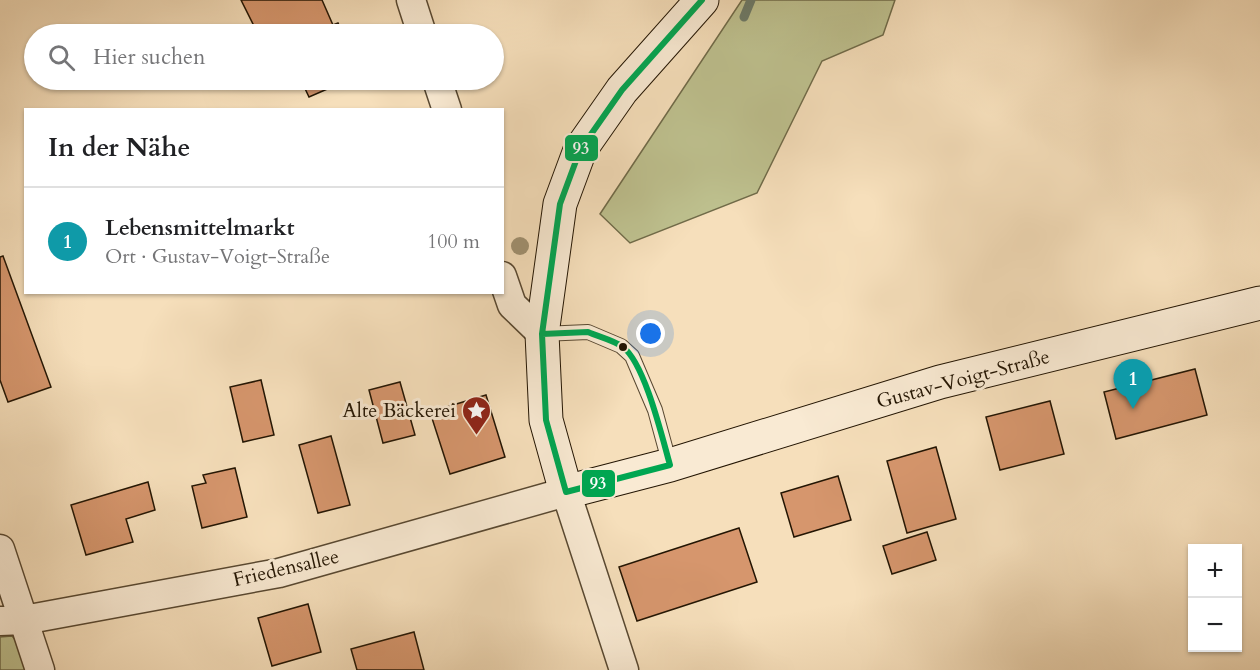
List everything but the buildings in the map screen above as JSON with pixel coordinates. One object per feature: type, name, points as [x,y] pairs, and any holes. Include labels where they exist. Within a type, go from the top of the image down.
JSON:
[{"type":"street","points":[[411,0],[419,24]]},
{"type":"street","points":[[624,670],[566,492],[546,420],[542,334],[560,204],[580,150],[622,90],[702,0]]},
{"type":"street","points":[[440,90],[446,108]]},
{"type":"street","points":[[504,282],[512,305],[542,334]]},
{"type":"street","name":"Gustav-Voigt-Straße","points":[[566,492],[670,465],[940,382],[1260,303]]},
{"type":"street","name":"Friedensallee","points":[[12,621],[279,573],[566,492]]},
{"type":"street","points":[[0,549],[12,621],[40,670]]},
{"type":"lane","points":[[542,334],[588,332],[621,346],[632,356],[655,410],[670,465]]},
{"type":"green space","points":[[742,0],[895,0],[883,35],[822,61],[757,193],[630,243],[600,214]]},
{"type":"green space","points":[[12,636],[21,646],[25,670],[0,670],[0,637]]},
{"type":"waterway","points":[[744,17],[751,0]]},
{"type":"transit line","name":"93","points":[[542,334],[560,204],[580,150],[622,90],[702,0]]},
{"type":"transit line","name":"93","points":[[588,332],[623,347],[631,356],[652,402],[670,465],[566,492],[546,420],[542,334],[588,332]]},
{"type":"place","name":"Lebensmittelmarkt","points":[[1133,409]]},
{"type":"place","name":"Alte Bäckerei","points":[[477,436]]}]
